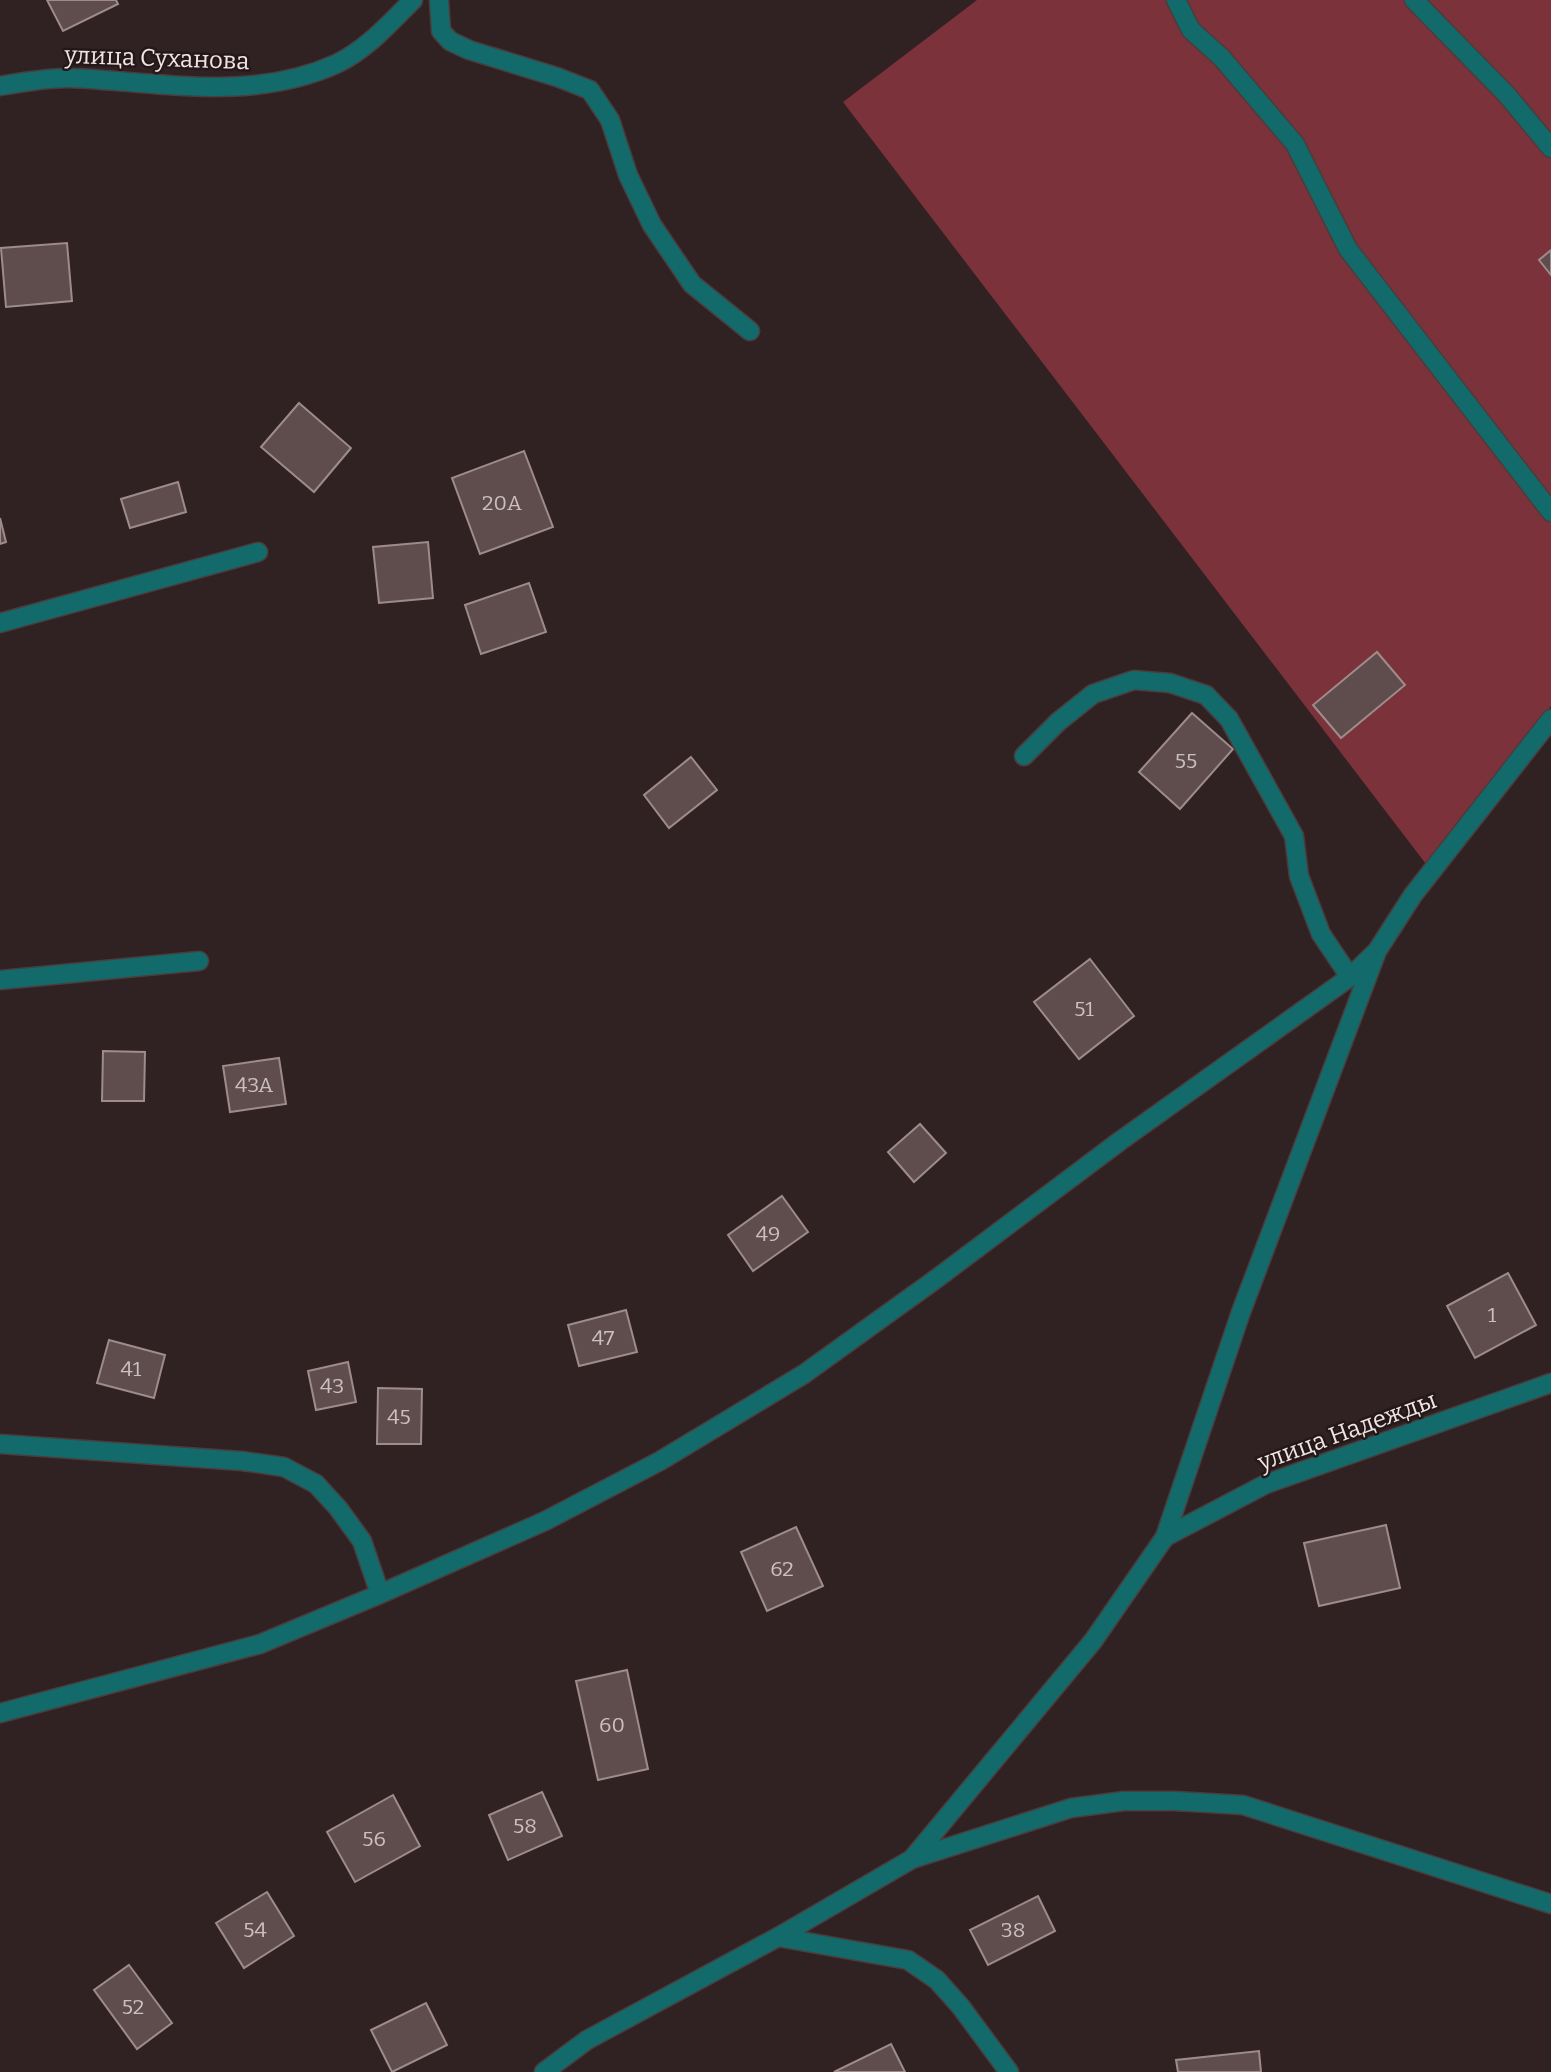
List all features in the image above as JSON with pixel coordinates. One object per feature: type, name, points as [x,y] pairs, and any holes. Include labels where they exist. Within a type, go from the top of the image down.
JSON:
[{"type":"street","name":"улица Суханова","points":[[0,86],[36,79],[71,78],[215,88],[259,86],[298,79],[338,63],[376,36],[413,0]]},
{"type":"street","points":[[439,0],[441,31],[450,41],[469,50],[590,90],[610,120],[628,174],[659,235],[692,284],[750,331]]},
{"type":"street","points":[[1176,0],[1191,30],[1222,58],[1295,144],[1349,249],[1551,512]]},
{"type":"street","points":[[1414,0],[1507,95],[1551,148]]},
{"type":"street","points":[[0,623],[258,552]]},
{"type":"street","points":[[1024,756],[1093,694],[1134,680],[1170,683],[1206,695],[1229,719],[1294,836],[1299,876],[1321,934],[1350,977]]},
{"type":"street","points":[[912,1859],[1093,1641],[1165,1537],[1241,1312],[1377,951],[1413,895],[1551,719]]},
{"type":"street","points":[[0,1713],[260,1644],[545,1521],[649,1467],[804,1374],[1120,1141],[1350,977],[1377,951]]},
{"type":"street","points":[[0,980],[199,961]]},
{"type":"street","name":"улица Надежды","points":[[1165,1537],[1266,1485],[1551,1383]]},
{"type":"street","points":[[0,1444],[242,1461],[284,1467],[316,1484],[338,1508],[362,1541],[380,1594]]},
{"type":"street","points":[[544,2072],[587,2040],[778,1937],[912,1859],[1071,1808],[1124,1801],[1243,1805],[1551,1904]]},
{"type":"street","points":[[778,1937],[908,1960],[937,1980],[961,2007],[1009,2072]]},
{"type":"shaded area","points":[[977,0],[1551,0],[1551,706],[1426,864],[843,102]]},
{"type":"building","points":[[47,0],[116,0],[118,4],[63,31]]},
{"type":"building","points":[[67,243],[72,301],[6,307],[1,248]]},
{"type":"building","points":[[1551,250],[1551,275],[1539,260]]},
{"type":"building","points":[[299,403],[351,448],[314,492],[261,447]]},
{"type":"building","points":[[524,451],[553,527],[480,554],[452,478]]},
{"type":"building","points":[[178,482],[186,512],[130,528],[121,499]]},
{"type":"building","points":[[0,518],[6,542],[0,544]]},
{"type":"building","points":[[428,542],[433,598],[379,603],[373,547]]},
{"type":"building","points":[[529,583],[546,632],[481,654],[465,605]]},
{"type":"building","points":[[1377,652],[1405,685],[1341,738],[1313,705]]},
{"type":"building","points":[[1192,713],[1233,749],[1180,809],[1139,772]]},
{"type":"building","points":[[691,757],[717,790],[669,828],[644,795]]},
{"type":"building","points":[[1090,959],[1134,1016],[1079,1059],[1034,1002]]},
{"type":"building","points":[[103,1051],[145,1052],[144,1101],[102,1101]]},
{"type":"building","points":[[279,1058],[286,1104],[230,1112],[223,1066]]},
{"type":"building","points":[[920,1124],[946,1153],[914,1182],[888,1152]]},
{"type":"building","points":[[782,1196],[808,1232],[753,1271],[728,1235]]},
{"type":"building","points":[[1508,1273],[1536,1325],[1475,1358],[1447,1306]]},
{"type":"building","points":[[626,1310],[637,1352],[579,1366],[568,1325]]},
{"type":"building","points":[[109,1340],[165,1355],[154,1398],[97,1383]]},
{"type":"building","points":[[348,1362],[356,1402],[316,1410],[308,1371]]},
{"type":"building","points":[[378,1388],[422,1389],[421,1444],[377,1444]]},
{"type":"building","points":[[1386,1525],[1400,1588],[1319,1606],[1304,1543]]},
{"type":"building","points":[[796,1527],[823,1586],[767,1611],[741,1552]]},
{"type":"building","points":[[627,1670],[648,1769],[598,1780],[576,1681]]},
{"type":"building","points":[[542,1792],[562,1836],[508,1860],[489,1815]]},
{"type":"building","points":[[393,1795],[420,1846],[355,1882],[327,1832]]},
{"type":"building","points":[[267,1892],[294,1936],[244,1968],[216,1923]]},
{"type":"building","points":[[1038,1896],[1055,1931],[988,1965],[970,1930]]},
{"type":"building","points":[[129,1965],[172,2023],[137,2049],[94,1990]]},
{"type":"building","points":[[426,2003],[447,2045],[392,2072],[371,2030]]},
{"type":"building","points":[[891,2044],[905,2072],[834,2072]]},
{"type":"building","points":[[1259,2051],[1261,2072],[1178,2072],[1176,2060]]}]
